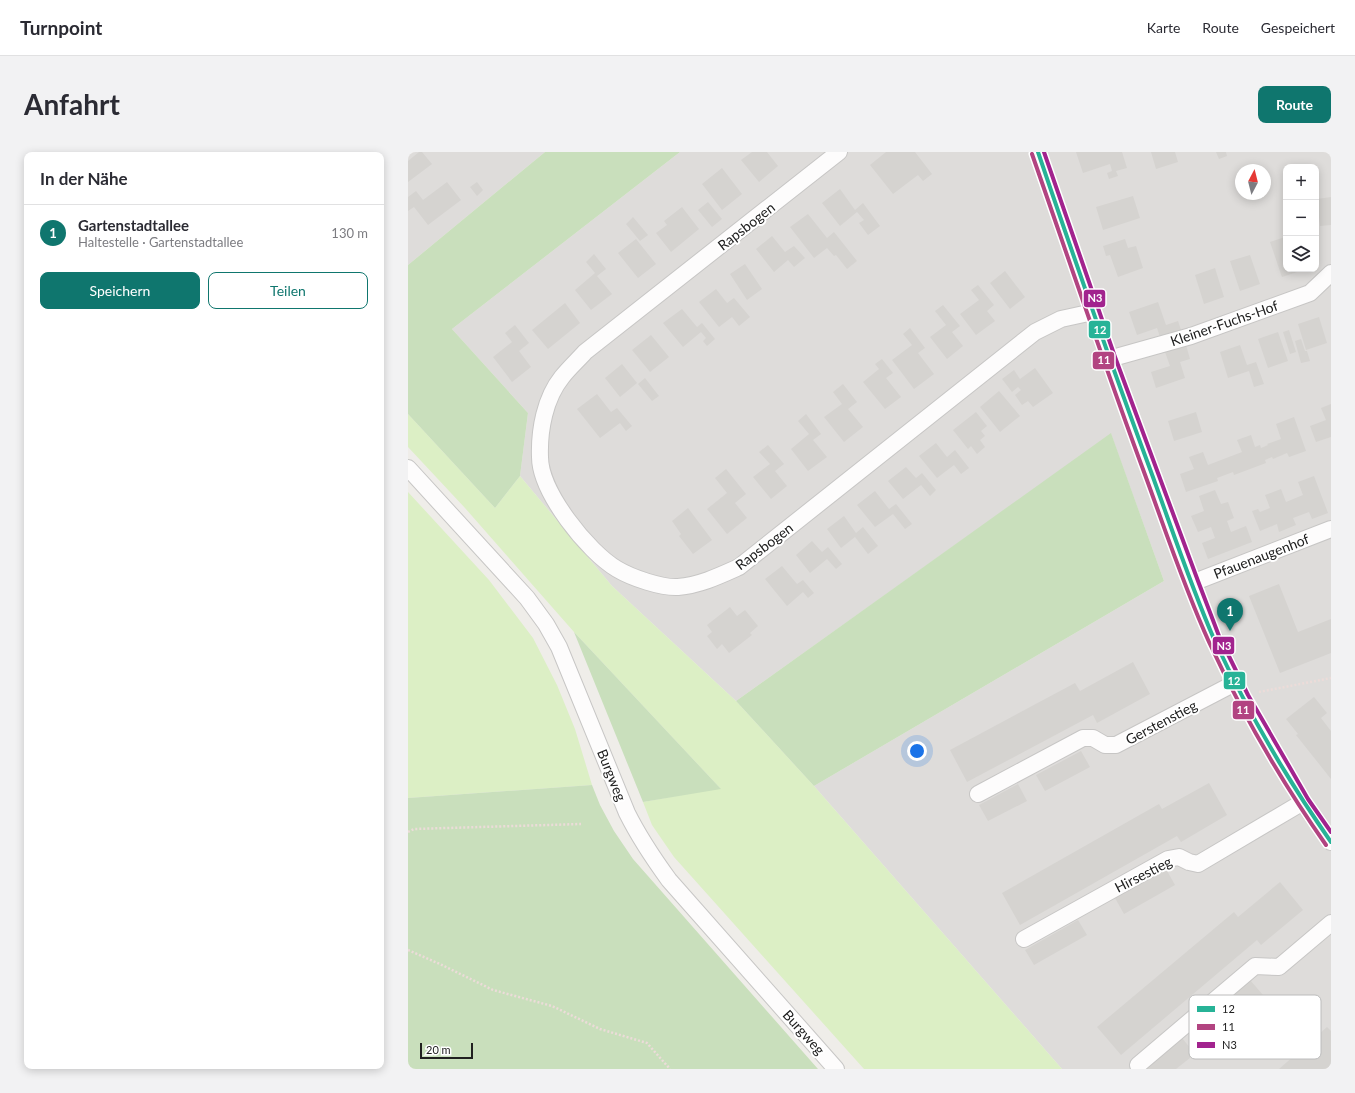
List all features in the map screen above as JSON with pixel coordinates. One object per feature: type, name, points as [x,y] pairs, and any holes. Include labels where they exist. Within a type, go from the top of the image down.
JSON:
[{"type":"street","name":"Rapsbogen","points":[[839,152],[585,352],[562,378],[548,399],[542,427],[540,458],[546,484],[562,512],[590,546],[617,569],[645,582],[677,587],[710,581],[739,568],[1035,332],[1061,319],[1093,312]]},
{"type":"street","points":[[1038,152],[1109,359],[1192,583],[1214,638],[1243,698],[1303,802],[1331,842]]},
{"type":"street","name":"Kleiner-Fuchs-Hof","points":[[1109,359],[1191,336],[1310,293],[1331,273]]},
{"type":"street","name":"Burgweg","points":[[408,468],[527,598],[546,624],[559,647],[627,813],[650,854],[669,880],[836,1069]]},
{"type":"street","name":"Pfauenaugenhof","points":[[1192,583],[1331,529]]},
{"type":"street","name":"Gerstenstieg","points":[[978,794],[1083,738],[1093,738],[1105,745],[1116,745],[1235,683]]},
{"type":"street","name":"Hirsestieg","points":[[1024,939],[1168,859],[1179,857],[1189,862],[1198,864],[1303,802]]},
{"type":"street","points":[[1220,995],[1254,966],[1279,967],[1331,924]]},
{"type":"street","points":[[1138,1065],[1189,1021]]},
{"type":"path","points":[[1243,698],[1258,692],[1331,678]]},
{"type":"path","points":[[408,832],[414,829],[581,824]]},
{"type":"path","points":[[408,950],[493,990],[552,1006],[600,1029],[646,1043],[670,1069]]},
{"type":"shaded area","points":[[408,152],[545,152],[408,265]]},
{"type":"shaded area","points":[[680,152],[1331,152],[1331,1069],[1062,1069],[814,786],[1164,581],[1111,434],[736,701],[612,586],[520,476],[528,413],[452,329]]},
{"type":"green space","points":[[545,152],[680,152],[452,329],[528,413],[520,476],[495,508],[408,414],[408,265]]},
{"type":"green space","points":[[408,414],[495,508],[520,476],[612,586],[736,701],[814,786],[1062,1069],[864,1069],[674,857],[652,825],[643,802],[720,788],[574,632],[465,508],[408,447]]},
{"type":"green space","points":[[1111,433],[1164,581],[814,786],[736,701]]},
{"type":"green space","points":[[408,492],[489,580],[533,638],[557,685],[575,729],[592,785],[408,798]]},
{"type":"green space","points":[[574,632],[721,789],[643,802]]},
{"type":"green space","points":[[592,785],[600,805],[614,831],[633,859],[818,1069],[408,1069],[408,798]]},
{"type":"building","points":[[419,152],[422,152],[432,164],[408,182],[408,161]]},
{"type":"building","points":[[752,152],[767,152],[778,166],[759,182],[741,160]]},
{"type":"building","points":[[886,152],[915,152],[932,174],[923,181],[918,175],[893,194],[870,165]]},
{"type":"building","points":[[1076,152],[1122,152],[1127,168],[1116,171],[1118,176],[1109,179],[1107,173],[1112,171],[1110,164],[1083,173]]},
{"type":"building","points":[[1151,152],[1175,152],[1178,162],[1156,169]]},
{"type":"building","points":[[1216,152],[1226,152],[1227,156],[1219,159]]},
{"type":"building","points":[[722,168],[742,194],[722,210],[702,184]]},
{"type":"building","points":[[447,182],[461,200],[428,225],[414,207],[408,211],[408,197],[416,191],[423,200]]},
{"type":"building","points":[[477,182],[483,190],[477,196],[470,187]]},
{"type":"building","points":[[840,189],[855,210],[863,203],[880,226],[868,235],[859,223],[864,220],[857,212],[840,226],[822,203]]},
{"type":"building","points":[[1133,196],[1140,218],[1103,230],[1096,207]]},
{"type":"building","points":[[1331,197],[1331,225],[1320,226],[1319,199]]},
{"type":"building","points":[[708,202],[722,219],[712,227],[698,210]]},
{"type":"building","points":[[682,207],[699,229],[671,252],[656,233],[667,225],[664,221]]},
{"type":"building","points":[[808,214],[827,238],[834,232],[857,261],[847,269],[836,255],[834,256],[827,248],[814,258],[790,227]]},
{"type":"building","points":[[633,217],[648,235],[640,241],[626,224]]},
{"type":"building","points":[[772,236],[785,252],[794,246],[805,258],[794,267],[788,260],[774,272],[756,249]]},
{"type":"building","points":[[1283,238],[1283,272],[1297,272],[1282,277],[1270,242]]},
{"type":"building","points":[[636,239],[656,264],[638,278],[618,253]]},
{"type":"building","points":[[1125,239],[1128,248],[1136,246],[1143,268],[1118,277],[1110,255],[1106,256],[1103,246]]},
{"type":"building","points":[[594,254],[606,269],[597,276],[612,294],[591,310],[575,290],[595,273],[586,262]]},
{"type":"building","points":[[1250,255],[1260,284],[1240,291],[1230,261]]},
{"type":"building","points":[[745,264],[762,289],[747,300],[730,274]]},
{"type":"building","points":[[1215,268],[1224,297],[1204,304],[1195,275]]},
{"type":"building","points":[[1005,271],[1025,297],[1010,309],[990,283]]},
{"type":"building","points":[[978,285],[994,305],[987,311],[995,321],[976,335],[960,314],[979,300],[971,290]]},
{"type":"building","points":[[716,289],[727,303],[734,298],[750,317],[739,326],[732,317],[719,327],[699,302]]},
{"type":"building","points":[[1158,302],[1166,325],[1178,321],[1181,330],[1160,337],[1157,328],[1137,335],[1129,312]]},
{"type":"building","points":[[565,303],[580,323],[548,349],[532,330]]},
{"type":"building","points":[[943,305],[960,326],[952,332],[963,346],[947,359],[930,337],[946,325],[935,311]]},
{"type":"building","points":[[682,309],[697,327],[702,323],[715,339],[707,346],[703,341],[706,338],[701,332],[683,347],[663,323]]},
{"type":"building","points":[[1319,317],[1327,343],[1306,350],[1298,324]]},
{"type":"building","points":[[515,325],[529,343],[519,351],[531,367],[512,382],[493,357],[512,342],[505,333]]},
{"type":"building","points":[[910,328],[925,348],[918,353],[934,374],[914,389],[892,360],[912,345],[903,334]]},
{"type":"building","points":[[1289,330],[1296,352],[1290,354],[1283,332]]},
{"type":"building","points":[[1278,332],[1288,361],[1268,368],[1258,339]]},
{"type":"building","points":[[651,335],[669,357],[650,372],[632,350]]},
{"type":"building","points":[[1301,339],[1310,361],[1301,363],[1295,341]]},
{"type":"building","points":[[1186,345],[1190,359],[1180,362],[1185,378],[1156,388],[1151,372],[1170,366],[1165,352]]},
{"type":"building","points":[[1240,345],[1247,365],[1256,362],[1264,384],[1254,387],[1249,371],[1228,378],[1220,352]]},
{"type":"building","points":[[882,359],[893,373],[886,378],[901,397],[885,409],[863,382],[879,369],[875,364]]},
{"type":"building","points":[[622,364],[637,383],[620,397],[605,378]]},
{"type":"building","points":[[1035,368],[1053,393],[1033,407],[1028,401],[1022,405],[1015,395],[1021,390],[1018,387],[1012,392],[1002,379],[1014,370],[1020,379]]},
{"type":"building","points":[[645,378],[659,396],[652,401],[638,384]]},
{"type":"building","points":[[843,384],[857,402],[848,409],[863,427],[844,442],[824,417],[842,404],[833,392]]},
{"type":"building","points":[[999,391],[1020,416],[1000,432],[980,407]]},
{"type":"building","points":[[597,394],[611,412],[617,408],[632,426],[626,431],[620,423],[600,438],[577,409]]},
{"type":"building","points":[[1331,404],[1331,437],[1316,442],[1310,426],[1326,420],[1321,408]]},
{"type":"building","points":[[976,412],[987,426],[981,431],[985,436],[980,440],[985,447],[977,454],[971,446],[968,449],[953,430]]},
{"type":"building","points":[[1196,412],[1202,432],[1174,441],[1168,421]]},
{"type":"building","points":[[806,414],[821,434],[813,440],[827,457],[808,471],[791,449],[809,434],[798,421]]},
{"type":"building","points":[[1294,417],[1306,451],[1289,457],[1287,453],[1273,459],[1272,457],[1265,460],[1266,463],[1234,475],[1233,472],[1217,478],[1218,481],[1186,492],[1180,474],[1194,469],[1189,457],[1203,452],[1208,465],[1242,452],[1237,440],[1251,435],[1255,447],[1260,445],[1261,448],[1281,439],[1276,424]]},
{"type":"building","points":[[936,443],[947,457],[955,450],[969,468],[961,474],[954,465],[937,478],[919,456]]},
{"type":"building","points":[[768,445],[784,464],[775,471],[787,486],[771,499],[753,477],[770,464],[759,452]]},
{"type":"building","points":[[906,467],[916,478],[922,473],[936,490],[930,496],[921,485],[903,499],[888,481]]},
{"type":"building","points":[[726,469],[746,494],[735,503],[747,518],[727,534],[707,509],[727,493],[715,478]]},
{"type":"building","points":[[1314,476],[1328,513],[1312,519],[1309,512],[1293,518],[1296,525],[1279,532],[1277,524],[1260,531],[1252,511],[1258,509],[1260,512],[1270,508],[1265,495],[1281,489],[1286,502],[1303,495],[1298,482]]},
{"type":"building","points":[[1215,490],[1221,504],[1228,502],[1234,518],[1227,521],[1231,532],[1246,526],[1252,542],[1208,559],[1202,543],[1215,538],[1211,527],[1198,532],[1191,516],[1204,511],[1199,496]]},
{"type":"building","points":[[875,491],[889,509],[896,504],[912,524],[905,529],[893,514],[875,527],[857,505]]},
{"type":"building","points":[[688,508],[712,540],[693,554],[679,536],[681,534],[672,521]]},
{"type":"building","points":[[844,516],[856,533],[863,527],[878,546],[868,554],[855,537],[841,548],[827,529]]},
{"type":"building","points":[[812,541],[822,552],[828,547],[842,564],[836,569],[827,559],[810,573],[796,555]]},
{"type":"building","points":[[782,566],[797,584],[803,580],[814,593],[808,598],[803,592],[787,606],[765,579]]},
{"type":"building","points":[[1279,584],[1298,632],[1331,619],[1331,653],[1280,673],[1249,596]]},
{"type":"building","points":[[730,607],[737,616],[745,610],[758,626],[750,633],[752,635],[729,653],[722,644],[717,649],[707,636],[712,632],[707,625]]},
{"type":"building","points":[[1133,662],[1150,694],[1097,723],[1093,715],[967,782],[950,750],[1075,683],[1080,691]]},
{"type":"building","points":[[1314,697],[1327,713],[1321,718],[1331,731],[1331,779],[1296,735],[1298,734],[1286,719]]},
{"type":"building","points":[[1081,751],[1090,767],[1045,791],[1036,775]]},
{"type":"building","points":[[1209,783],[1227,815],[1181,842],[1177,836],[1020,925],[1002,893],[1159,804],[1162,809]]},
{"type":"building","points":[[1018,784],[1027,801],[988,821],[979,805]]},
{"type":"building","points":[[1166,869],[1175,885],[1124,914],[1115,898]]},
{"type":"building","points":[[1280,882],[1303,910],[1261,945],[1257,940],[1192,995],[1189,995],[1189,998],[1121,1055],[1097,1027],[1234,912],[1238,917]]},
{"type":"building","points":[[1078,920],[1087,935],[1034,965],[1025,950]]},
{"type":"building","points":[[1250,980],[1263,995],[1233,995]]},
{"type":"building","points":[[1327,1027],[1331,1031],[1331,1069],[1279,1069],[1290,1059],[1321,1059],[1321,1032]]},
{"type":"building","points":[[1182,1038],[1189,1047],[1189,1059],[1176,1069],[1146,1069]]},
{"type":"transit line","name":"12","points":[[1038,152],[1121,390],[1205,618],[1240,692],[1268,743],[1298,793],[1331,842]]},
{"type":"transit line","name":"N3","points":[[1044,152],[1115,357],[1219,636],[1248,695],[1308,799],[1331,832]]},
{"type":"transit line","name":"11","points":[[1032,154],[1115,393],[1191,600],[1209,642],[1249,721],[1293,796],[1326,845]]},
{"type":"place","name":"Gartenstadtallee","points":[[1230,631]]}]
